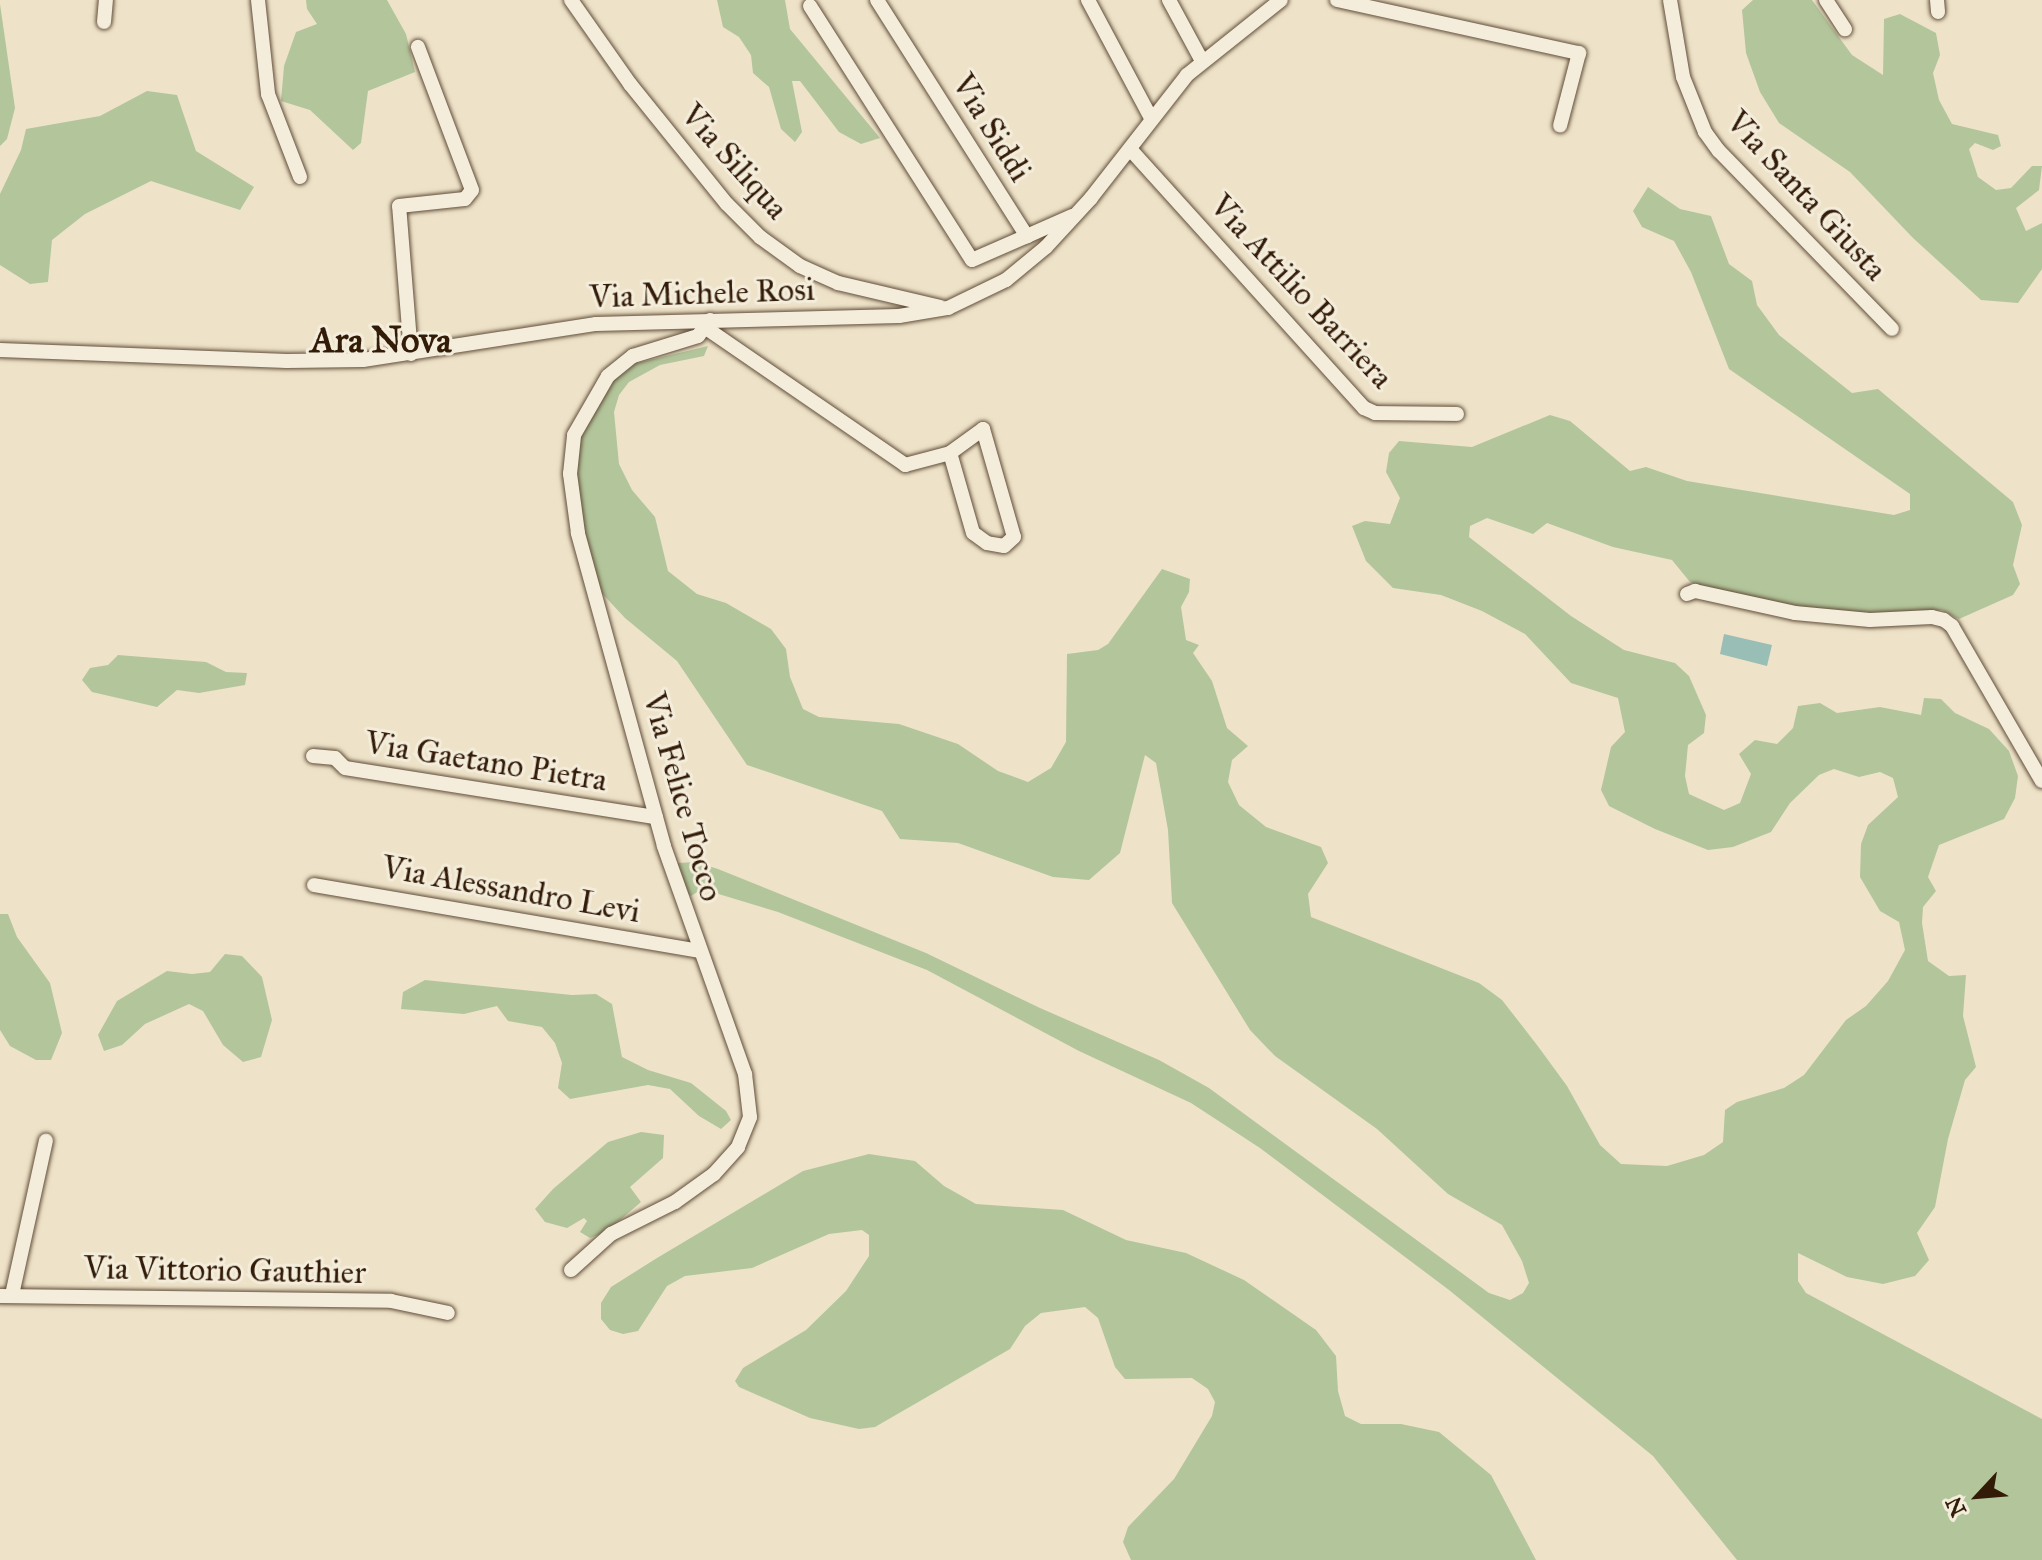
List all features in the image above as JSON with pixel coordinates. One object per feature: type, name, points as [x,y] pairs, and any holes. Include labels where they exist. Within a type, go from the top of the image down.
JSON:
[{"type":"street","points":[[104,22],[106,0]]},
{"type":"street","points":[[258,0],[268,94],[300,177]]},
{"type":"street","name":"Via Siliqua","points":[[571,0],[630,84],[727,204],[760,237],[800,266],[838,283],[948,308]]},
{"type":"street","name":"Via Siddi","points":[[877,0],[1027,236]]},
{"type":"street","points":[[1088,0],[1151,118]]},
{"type":"street","points":[[1169,0],[1202,61]]},
{"type":"street","name":"Via Michele Rosi","points":[[0,350],[287,361],[411,354],[596,324],[708,324],[899,316],[948,308],[984,293],[1017,273],[1080,212],[1151,118],[1202,61],[1281,0]]},
{"type":"street","points":[[1337,0],[1579,53],[1560,126]]},
{"type":"street","name":"Via Santa Giusta","points":[[1670,0],[1683,77],[1709,138],[1892,329]]},
{"type":"street","points":[[1826,0],[1845,29]]},
{"type":"street","points":[[810,6],[972,260],[1080,212]]},
{"type":"street","points":[[411,354],[399,206],[465,199],[472,190],[418,47]]},
{"type":"street","name":"Via Attilio Barriera","points":[[1130,149],[1364,408],[1375,413],[1457,414]]},
{"type":"street","points":[[708,324],[905,465],[950,453],[983,429],[1014,537],[1004,546],[987,543],[973,533],[950,453]]},
{"type":"street","name":"Via Felice Tocco","points":[[571,1270],[611,1234],[702,1185],[725,1164],[746,1131],[751,1108],[748,1086],[699,951],[656,817],[575,522],[570,454],[577,427],[600,387],[617,366],[639,353],[695,337],[708,324]]},
{"type":"street","points":[[1687,594],[1695,591],[1795,613],[1870,620],[1932,617],[1944,620],[1952,626],[2042,781]]},
{"type":"street","name":"Via Gaetano Pietra","points":[[313,756],[335,758],[345,768],[656,817]]},
{"type":"street","name":"Via Alessandro Levi","points":[[314,885],[699,951]]},
{"type":"street","points":[[6,1295],[46,1141]]},
{"type":"street","name":"Via Vittorio Gauthier","points":[[6,1295],[391,1301],[448,1313]]},
{"type":"green space","points":[[306,0],[387,0],[406,34],[415,72],[368,91],[361,143],[353,150],[310,110],[281,101],[284,66],[296,32],[317,24],[307,9]]},
{"type":"green space","points":[[717,0],[785,0],[790,29],[880,138],[861,144],[839,132],[800,81],[792,81],[802,132],[795,142],[781,129],[769,87],[753,73],[751,55],[739,37],[723,27]]},
{"type":"green space","points":[[1753,0],[1812,0],[1852,55],[1883,75],[1884,19],[1900,14],[1936,33],[1940,55],[1933,73],[1939,100],[1952,124],[1998,135],[2001,146],[1993,150],[1975,143],[1969,149],[1978,177],[1996,190],[2011,188],[2032,166],[2042,166],[2039,190],[2016,208],[2026,231],[2042,223],[2042,269],[2018,303],[1981,300],[1913,238],[1850,172],[1779,123],[1760,92],[1746,53],[1742,10]]},
{"type":"green space","points":[[0,4],[15,108],[7,139],[0,146]]},
{"type":"green space","points":[[147,91],[177,95],[196,151],[254,187],[240,210],[151,181],[85,214],[52,240],[48,282],[30,284],[0,265],[0,194],[21,150],[26,129],[100,116]]},
{"type":"green space","points":[[1648,187],[1680,209],[1711,216],[1729,264],[1752,281],[1757,305],[1779,335],[1852,393],[1878,389],[2013,502],[2022,525],[2013,565],[2020,584],[2013,595],[1959,619],[1942,610],[1855,616],[1719,594],[1690,582],[1672,560],[1613,547],[1547,523],[1533,534],[1487,518],[1470,526],[1469,537],[1571,616],[1624,650],[1675,663],[1689,676],[1706,715],[1704,733],[1688,745],[1685,776],[1689,794],[1724,810],[1740,803],[1751,774],[1739,754],[1755,740],[1777,744],[1793,728],[1798,706],[1820,703],[1837,713],[1880,707],[1921,715],[1924,698],[1941,699],[1955,713],[1989,729],[2009,751],[2018,776],[2015,798],[2004,819],[1939,845],[1928,877],[1936,891],[1923,907],[1922,923],[1928,961],[1949,976],[1966,975],[1963,1016],[1976,1067],[1965,1080],[1948,1139],[1935,1207],[1917,1233],[1929,1260],[1915,1276],[1883,1284],[1847,1277],[1798,1253],[1798,1281],[1806,1293],[2042,1419],[2042,1560],[1737,1560],[1653,1456],[1449,1290],[1260,1148],[1191,1103],[1079,1051],[927,970],[778,912],[702,889],[691,896],[679,886],[678,863],[696,862],[718,869],[926,953],[1040,1008],[1159,1060],[1209,1088],[1489,1293],[1510,1300],[1523,1293],[1529,1283],[1522,1261],[1502,1225],[1448,1194],[1377,1129],[1275,1056],[1250,1030],[1172,903],[1168,830],[1156,763],[1145,755],[1120,853],[1089,880],[1053,877],[958,843],[900,839],[882,811],[747,765],[677,661],[625,618],[597,588],[573,497],[571,462],[588,412],[613,376],[629,365],[708,346],[704,356],[660,365],[629,382],[619,395],[614,412],[619,464],[632,490],[655,517],[668,571],[697,594],[726,603],[771,629],[786,649],[790,677],[803,709],[819,717],[899,724],[958,744],[998,771],[1028,782],[1051,768],[1066,742],[1067,654],[1098,650],[1108,644],[1162,569],[1190,579],[1189,592],[1181,607],[1186,640],[1199,645],[1193,653],[1212,681],[1227,728],[1248,746],[1232,760],[1228,782],[1239,805],[1266,827],[1321,847],[1328,863],[1308,894],[1311,917],[1479,983],[1502,1000],[1537,1045],[1567,1086],[1600,1145],[1621,1164],[1667,1166],[1704,1155],[1723,1142],[1725,1110],[1737,1102],[1784,1088],[1804,1075],[1846,1020],[1866,1006],[1888,981],[1905,950],[1899,922],[1880,911],[1860,877],[1861,844],[1868,825],[1898,797],[1893,778],[1880,772],[1859,777],[1834,769],[1819,775],[1790,803],[1771,832],[1733,847],[1708,850],[1655,829],[1609,806],[1601,790],[1611,747],[1625,732],[1618,698],[1571,683],[1525,634],[1482,611],[1441,595],[1393,588],[1366,561],[1352,526],[1365,521],[1390,524],[1400,498],[1386,472],[1389,453],[1399,441],[1472,447],[1550,415],[1570,421],[1630,471],[1646,467],[1687,481],[1894,515],[1910,510],[1910,494],[1729,369],[1691,272],[1674,241],[1642,227],[1633,211]]},
{"type":"green space","points":[[118,655],[206,662],[226,672],[247,673],[245,685],[199,693],[177,690],[157,707],[92,692],[82,680],[90,668],[108,665]]},
{"type":"green space","points":[[0,914],[8,914],[17,937],[50,983],[62,1033],[51,1060],[36,1060],[10,1046],[0,1030]]},
{"type":"green space","points":[[225,954],[242,956],[262,977],[272,1020],[261,1057],[243,1062],[223,1045],[203,1011],[189,1004],[145,1024],[122,1045],[104,1051],[98,1035],[117,1001],[167,971],[192,974],[210,972]]},
{"type":"green space","points":[[425,980],[572,995],[596,994],[612,1004],[622,1057],[648,1070],[691,1083],[726,1111],[731,1120],[721,1129],[699,1116],[670,1089],[648,1085],[570,1099],[558,1088],[562,1063],[555,1043],[542,1027],[508,1021],[497,1006],[464,1014],[401,1009],[403,992]]},
{"type":"green space","points":[[641,1132],[664,1135],[663,1158],[630,1187],[641,1202],[606,1232],[590,1238],[580,1232],[587,1221],[584,1218],[567,1228],[545,1222],[535,1209],[553,1189],[608,1142]]},
{"type":"green space","points":[[869,1154],[915,1161],[944,1186],[976,1204],[1063,1210],[1126,1240],[1186,1253],[1244,1280],[1316,1330],[1336,1356],[1338,1391],[1345,1416],[1361,1424],[1401,1424],[1439,1432],[1491,1475],[1536,1560],[1131,1560],[1123,1542],[1128,1527],[1174,1479],[1212,1416],[1215,1402],[1208,1389],[1192,1378],[1125,1379],[1115,1367],[1098,1318],[1085,1307],[1041,1313],[1025,1326],[1010,1349],[875,1427],[859,1429],[810,1418],[739,1387],[735,1381],[743,1368],[806,1330],[846,1291],[869,1256],[869,1235],[862,1230],[829,1234],[752,1268],[685,1276],[667,1286],[638,1331],[623,1334],[610,1330],[601,1319],[601,1303],[611,1287],[657,1258],[803,1171]]},
{"type":"water","points":[[1724,634],[1772,645],[1767,666],[1720,654]]},
{"type":"district","name":"Ara Nova","points":[[381,341]]}]
